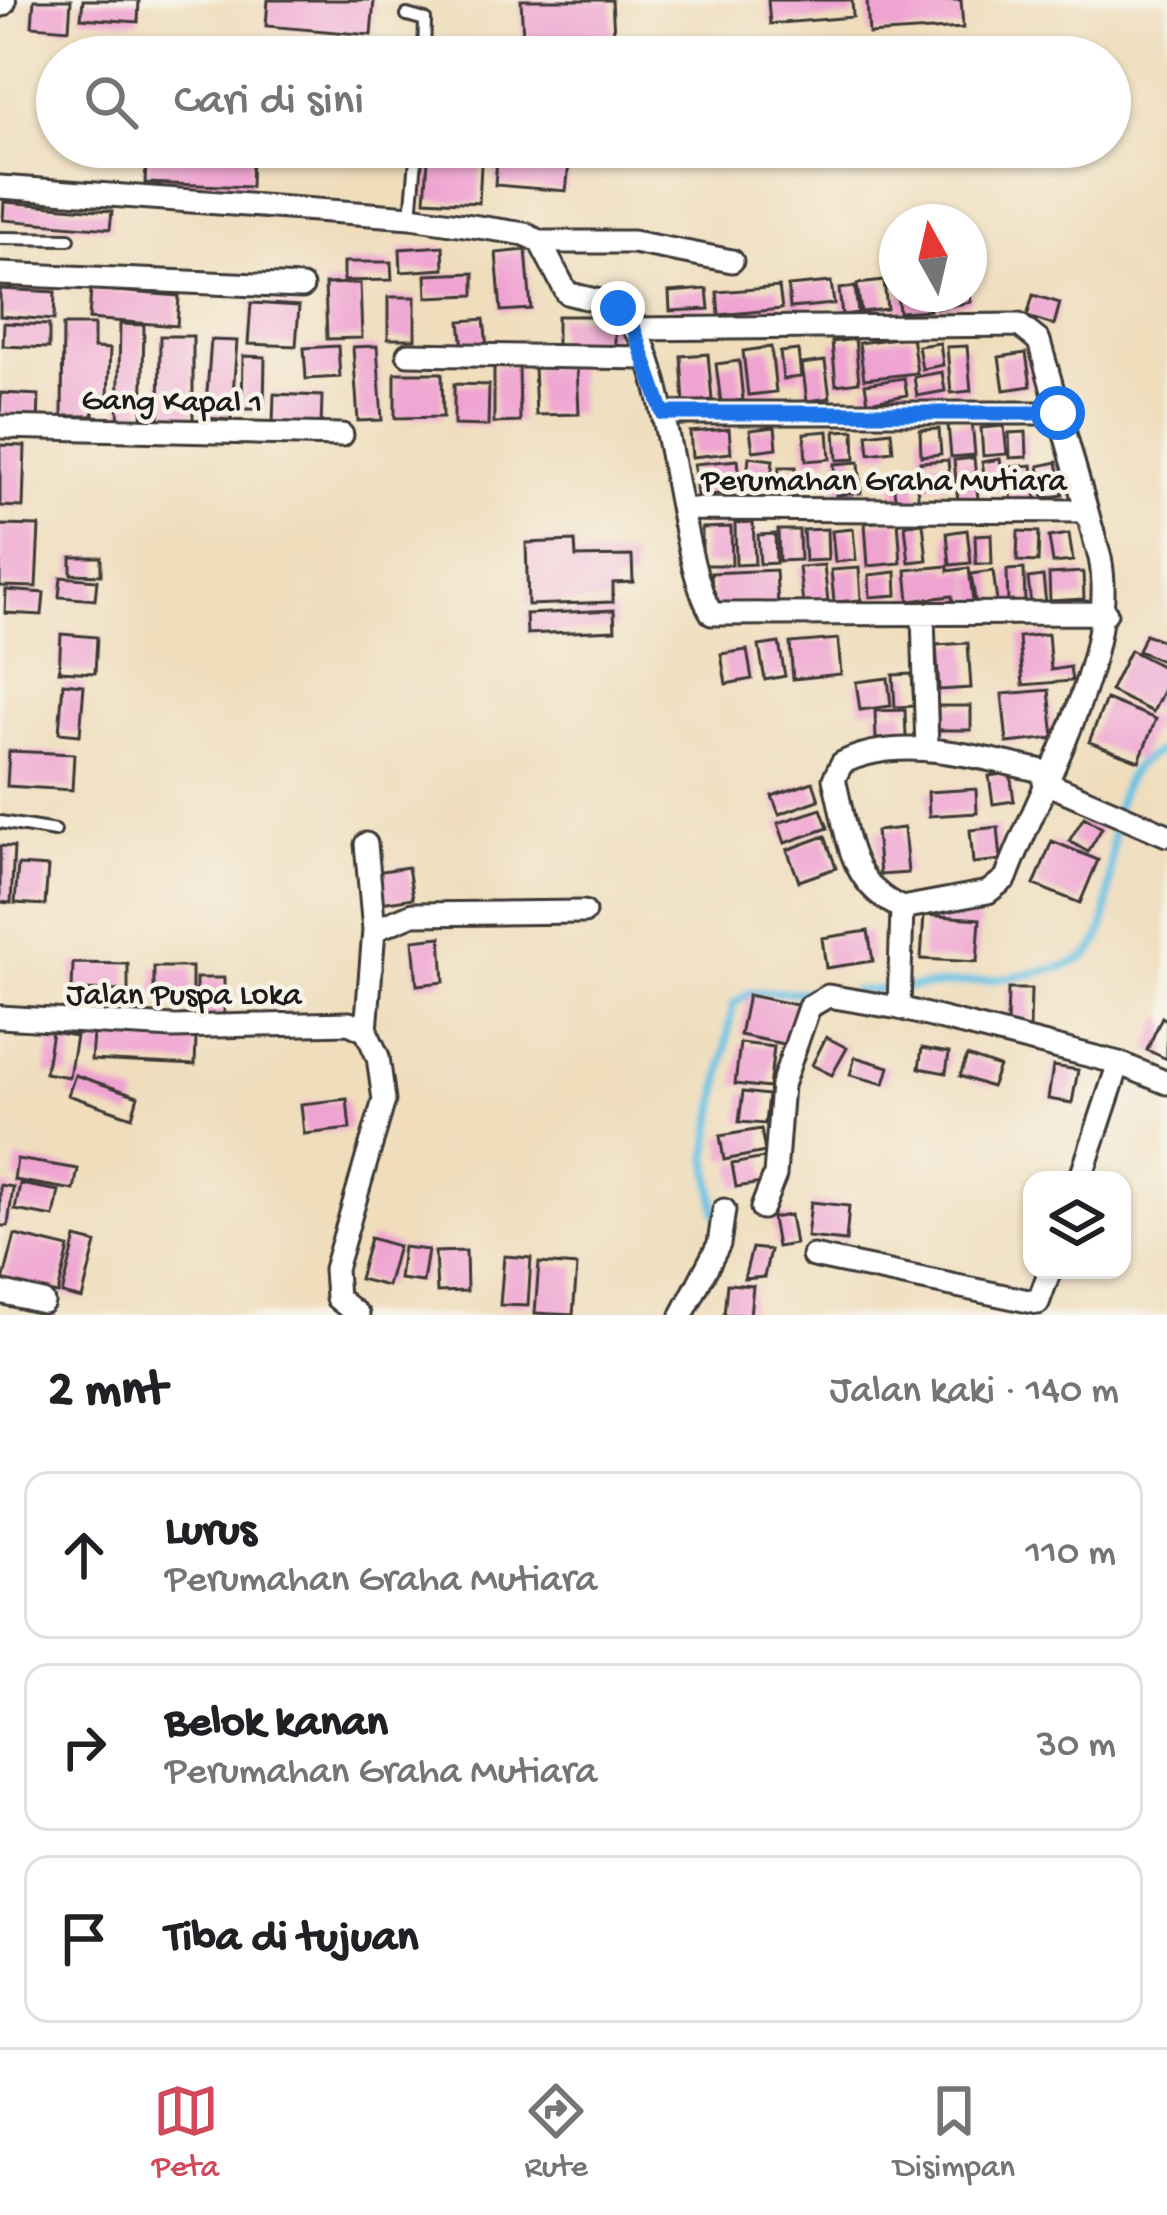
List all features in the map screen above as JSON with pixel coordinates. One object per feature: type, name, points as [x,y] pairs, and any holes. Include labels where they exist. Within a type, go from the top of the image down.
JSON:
[{"type":"street","points":[[0,187],[411,217],[525,234],[541,242],[633,242],[732,261]]},
{"type":"street","points":[[541,242],[567,293],[618,308],[634,329],[1019,325],[1039,341],[1100,558],[1106,613],[1092,664],[1046,777],[998,886],[902,908],[875,896],[863,880],[834,779],[842,764],[860,754],[926,750],[1046,777],[1167,835]]},
{"type":"street","points":[[0,274],[302,287]]},
{"type":"street","name":"Perumahan Graha Mutiara","points":[[634,329],[663,413],[712,614],[1106,613]]},
{"type":"street","points":[[408,354],[645,358]]},
{"type":"street","name":"Perumahan Graha Mutiara","points":[[663,413],[1058,413]]},
{"type":"street","name":"Gang Kapal 1","points":[[0,427],[342,435]]},
{"type":"street","name":"Perumahan Graha Mutiara","points":[[684,509],[1085,511]]},
{"type":"street","points":[[923,615],[926,750]]},
{"type":"street","points":[[358,1315],[337,1298],[335,1269],[384,1100],[378,1058],[366,1031],[374,930],[366,844]]},
{"type":"street","points":[[899,1008],[902,908]]},
{"type":"street","points":[[374,930],[413,914],[584,912]]},
{"type":"street","points":[[762,1208],[775,1175],[782,1085],[808,1006],[827,996],[899,1008],[1119,1063],[1167,1083]]},
{"type":"street","name":"Jalan Puspa Loka","points":[[0,1017],[172,1028],[349,1024],[366,1031]]},
{"type":"street","points":[[1084,1171],[1119,1063]]},
{"type":"street","points":[[682,1315],[719,1244],[724,1210]]},
{"type":"street","points":[[813,1256],[1038,1303],[1047,1279]]},
{"type":"street","points":[[0,1292],[43,1302]]},
{"type":"lane","points":[[407,16],[426,22],[425,36]]},
{"type":"lane","points":[[411,217],[415,168]]},
{"type":"lane","points":[[0,238],[69,239]]},
{"type":"lane","points":[[0,822],[55,832]]},
{"type":"building","points":[[34,0],[71,0],[69,29],[32,26]]},
{"type":"building","points":[[83,0],[139,0],[138,22],[81,18]]},
{"type":"building","points":[[268,0],[374,0],[371,35],[266,26]]},
{"type":"building","points":[[521,0],[612,0],[614,35],[523,36]]},
{"type":"building","points":[[768,0],[852,0],[853,17],[770,24]]},
{"type":"building","points":[[867,0],[961,0],[963,28],[869,34]]},
{"type":"building","points":[[146,168],[252,168],[251,187],[145,183]]},
{"type":"building","points":[[427,168],[481,168],[479,203],[425,200]]},
{"type":"building","points":[[496,168],[569,168],[566,191],[495,185]]},
{"type":"building","points":[[4,202],[112,211],[110,229],[3,220]]},
{"type":"building","points":[[443,246],[444,269],[401,272],[400,249]]},
{"type":"building","points":[[526,250],[531,309],[501,311],[496,253]]},
{"type":"building","points":[[344,262],[391,262],[392,280],[344,281]]},
{"type":"building","points":[[474,273],[474,295],[427,297],[426,275]]},
{"type":"building","points":[[831,282],[834,304],[790,308],[788,286]]},
{"type":"building","points":[[879,282],[879,310],[861,312],[857,284]]},
{"type":"building","points":[[360,283],[362,338],[327,339],[325,284]]},
{"type":"building","points":[[779,287],[782,309],[719,315],[717,292]]},
{"type":"building","points":[[855,287],[858,313],[842,315],[839,289]]},
{"type":"building","points":[[0,289],[55,292],[54,320],[0,316]]},
{"type":"building","points":[[91,289],[179,296],[177,326],[89,319]]},
{"type":"building","points":[[707,289],[709,309],[670,311],[669,292]]},
{"type":"building","points":[[1033,295],[1060,303],[1054,325],[1027,317]]},
{"type":"building","points":[[388,297],[415,297],[415,339],[388,339]]},
{"type":"building","points":[[251,303],[299,306],[296,346],[248,344]]},
{"type":"building","points":[[557,316],[615,316],[615,350],[557,350]]},
{"type":"building","points":[[484,319],[487,346],[463,349],[460,321]]},
{"type":"building","points":[[4,323],[49,325],[49,348],[3,346]]},
{"type":"building","points":[[120,324],[144,325],[142,428],[118,428]]},
{"type":"building","points":[[63,325],[94,325],[94,348],[110,349],[108,396],[93,395],[93,416],[62,416]]},
{"type":"building","points":[[160,336],[193,336],[193,429],[159,429]]},
{"type":"building","points":[[912,336],[917,373],[864,379],[859,343]]},
{"type":"building","points":[[855,339],[859,382],[836,385],[832,342]]},
{"type":"building","points":[[211,340],[237,341],[231,420],[205,418]]},
{"type":"building","points":[[940,343],[943,365],[922,369],[918,346]]},
{"type":"building","points":[[338,346],[340,377],[306,379],[304,348]]},
{"type":"building","points":[[377,346],[382,420],[358,421],[353,347]]},
{"type":"building","points":[[967,346],[971,391],[951,393],[947,347]]},
{"type":"building","points":[[771,347],[776,392],[748,395],[743,351]]},
{"type":"building","points":[[798,350],[801,377],[783,379],[780,352]]},
{"type":"building","points":[[1026,353],[1031,386],[1004,390],[999,357]]},
{"type":"building","points":[[708,354],[712,400],[684,403],[681,356]]},
{"type":"building","points":[[243,356],[265,357],[264,409],[242,409]]},
{"type":"building","points":[[739,361],[743,400],[721,403],[716,364]]},
{"type":"building","points":[[825,361],[830,398],[807,401],[802,364]]},
{"type":"building","points":[[494,365],[519,365],[520,422],[494,423]]},
{"type":"building","points":[[577,365],[579,414],[536,415],[534,367]]},
{"type":"building","points":[[942,372],[945,391],[917,396],[914,377]]},
{"type":"building","points":[[395,373],[442,373],[443,417],[395,418]]},
{"type":"building","points":[[904,378],[907,395],[868,402],[865,384]]},
{"type":"building","points":[[454,384],[489,385],[488,426],[454,425]]},
{"type":"building","points":[[1,393],[39,395],[38,424],[0,422]]},
{"type":"building","points":[[274,394],[322,396],[321,426],[273,425]]},
{"type":"building","points":[[972,421],[975,455],[951,457],[948,424]]},
{"type":"building","points":[[1004,426],[1007,454],[983,456],[981,428]]},
{"type":"building","points":[[775,427],[777,448],[753,451],[750,430]]},
{"type":"building","points":[[729,429],[731,453],[692,457],[690,432]]},
{"type":"building","points":[[939,429],[941,454],[921,456],[920,430]]},
{"type":"building","points":[[854,430],[855,459],[837,460],[835,431]]},
{"type":"building","points":[[828,431],[830,459],[806,461],[804,433]]},
{"type":"building","points":[[891,431],[893,451],[869,454],[867,434]]},
{"type":"building","points":[[1026,432],[1027,457],[1010,458],[1009,433]]},
{"type":"building","points":[[0,445],[25,446],[23,507],[0,506]]},
{"type":"building","points":[[749,457],[773,460],[771,479],[747,477]]},
{"type":"building","points":[[974,458],[978,499],[958,501],[954,460]]},
{"type":"building","points":[[1000,459],[1005,487],[987,490],[982,462]]},
{"type":"building","points":[[738,460],[741,492],[697,496],[694,464]]},
{"type":"building","points":[[948,460],[950,483],[922,486],[920,462]]},
{"type":"building","points":[[859,462],[861,493],[836,495],[834,464]]},
{"type":"building","points":[[1057,462],[1063,495],[1044,498],[1039,466]]},
{"type":"building","points":[[1032,465],[1036,500],[1012,502],[1008,467]]},
{"type":"building","points":[[779,467],[796,467],[795,493],[778,493]]},
{"type":"building","points":[[915,470],[919,503],[896,505],[892,472]]},
{"type":"building","points":[[898,520],[901,563],[868,566],[865,523]]},
{"type":"building","points":[[753,522],[755,564],[736,565],[735,523]]},
{"type":"building","points":[[923,523],[927,560],[909,562],[905,525]]},
{"type":"building","points":[[0,525],[39,526],[36,587],[0,586]]},
{"type":"building","points":[[731,527],[732,565],[702,565],[702,528]]},
{"type":"building","points":[[827,529],[828,560],[805,561],[803,530]]},
{"type":"building","points":[[853,529],[856,560],[835,562],[832,531]]},
{"type":"building","points":[[778,530],[799,530],[800,560],[779,561]]},
{"type":"building","points":[[967,530],[971,563],[950,565],[947,533]]},
{"type":"building","points":[[1018,531],[1039,532],[1038,562],[1017,561]]},
{"type":"building","points":[[775,534],[776,563],[760,564],[758,535]]},
{"type":"building","points":[[991,534],[992,564],[976,564],[975,535]]},
{"type":"building","points":[[1069,534],[1073,561],[1053,563],[1049,537]]},
{"type":"building","points":[[575,541],[576,557],[632,556],[633,582],[613,583],[613,602],[528,605],[526,543]]},
{"type":"building","points":[[71,557],[101,557],[101,575],[71,574]]},
{"type":"building","points":[[824,565],[828,602],[803,605],[799,567]]},
{"type":"building","points":[[948,566],[948,571],[969,568],[973,601],[953,603],[952,596],[909,601],[906,570]]},
{"type":"building","points":[[859,568],[861,600],[834,602],[831,570]]},
{"type":"building","points":[[1024,569],[1025,605],[1008,606],[1007,570]]},
{"type":"building","points":[[776,570],[778,606],[713,609],[711,573]]},
{"type":"building","points":[[993,571],[997,602],[976,605],[971,574]]},
{"type":"building","points":[[896,572],[897,595],[870,597],[869,575]]},
{"type":"building","points":[[1083,572],[1084,599],[1050,601],[1049,574]]},
{"type":"building","points":[[1043,576],[1046,604],[1031,605],[1028,578]]},
{"type":"building","points":[[61,577],[97,580],[95,600],[59,597]]},
{"type":"building","points":[[6,590],[44,593],[42,615],[5,613]]},
{"type":"building","points":[[614,610],[615,630],[527,634],[526,614]]},
{"type":"building","points":[[61,634],[97,637],[95,673],[59,671]]},
{"type":"building","points":[[1048,634],[1051,670],[1070,667],[1072,681],[1023,685],[1019,637]]},
{"type":"building","points":[[1145,634],[1167,642],[1167,663],[1138,651]]},
{"type":"building","points":[[838,639],[841,674],[793,679],[790,643]]},
{"type":"building","points":[[779,643],[785,676],[765,680],[759,646]]},
{"type":"building","points":[[968,643],[971,688],[939,690],[936,645]]},
{"type":"building","points":[[747,650],[752,679],[726,684],[721,654]]},
{"type":"building","points":[[1130,650],[1167,669],[1167,683],[1153,712],[1110,691]]},
{"type":"building","points":[[912,674],[914,706],[895,707],[893,675]]},
{"type":"building","points":[[888,678],[891,706],[860,710],[856,682]]},
{"type":"building","points":[[63,683],[84,685],[80,735],[59,733]]},
{"type":"building","points":[[1049,690],[1054,738],[1007,743],[1002,694]]},
{"type":"building","points":[[1106,699],[1156,719],[1139,761],[1089,742]]},
{"type":"building","points":[[938,706],[971,706],[971,730],[938,730]]},
{"type":"building","points":[[905,710],[906,738],[876,739],[875,711]]},
{"type":"building","points":[[9,751],[74,754],[72,790],[7,786]]},
{"type":"building","points":[[1010,773],[1014,801],[993,804],[989,776]]},
{"type":"building","points":[[813,782],[819,800],[779,814],[772,796]]},
{"type":"building","points":[[976,789],[977,813],[929,816],[928,792]]},
{"type":"building","points":[[821,809],[828,828],[785,843],[778,823]]},
{"type":"building","points":[[1084,817],[1102,828],[1088,852],[1069,841]]},
{"type":"building","points":[[998,827],[1001,860],[973,863],[970,830]]},
{"type":"building","points":[[904,828],[908,873],[880,875],[876,831]]},
{"type":"building","points":[[825,836],[836,868],[799,881],[787,850]]},
{"type":"building","points":[[1052,841],[1098,860],[1080,903],[1034,885]]},
{"type":"building","points":[[0,846],[14,847],[11,903],[0,902]]},
{"type":"building","points":[[18,865],[48,867],[45,905],[15,903]]},
{"type":"building","points":[[408,867],[413,898],[381,903],[376,872]]},
{"type":"building","points":[[924,915],[980,919],[977,962],[921,959]]},
{"type":"building","points":[[868,931],[873,961],[826,968],[822,938]]},
{"type":"building","points":[[441,937],[444,982],[417,985],[413,940]]},
{"type":"building","points":[[73,963],[128,964],[128,991],[72,990]]},
{"type":"building","points":[[154,967],[192,967],[192,995],[154,995]]},
{"type":"building","points":[[196,978],[224,978],[224,1023],[196,1022]]},
{"type":"building","points":[[1008,989],[1031,989],[1030,1029],[1007,1028]]},
{"type":"building","points":[[748,995],[801,1006],[793,1046],[740,1035]]},
{"type":"building","points":[[1162,1017],[1167,1020],[1167,1059],[1147,1050]]},
{"type":"building","points":[[52,1032],[76,1036],[69,1077],[45,1073]]},
{"type":"building","points":[[93,1034],[196,1038],[195,1065],[91,1060]]},
{"type":"building","points":[[826,1037],[847,1048],[832,1075],[812,1065]]},
{"type":"building","points":[[740,1043],[774,1047],[769,1088],[735,1084]]},
{"type":"building","points":[[922,1048],[949,1053],[946,1073],[919,1068]]},
{"type":"building","points":[[967,1056],[999,1067],[991,1087],[960,1076]]},
{"type":"building","points":[[855,1057],[889,1067],[884,1084],[850,1075]]},
{"type":"building","points":[[1053,1066],[1078,1070],[1072,1103],[1048,1099]]},
{"type":"building","points":[[75,1075],[138,1096],[132,1117],[68,1095]]},
{"type":"building","points":[[743,1092],[768,1095],[765,1124],[739,1122]]},
{"type":"building","points":[[347,1099],[350,1129],[304,1134],[301,1104]]},
{"type":"building","points":[[761,1129],[765,1152],[724,1160],[720,1136]]},
{"type":"building","points":[[764,1158],[768,1182],[736,1187],[732,1164]]},
{"type":"building","points":[[17,1159],[78,1169],[74,1190],[14,1180]]},
{"type":"building","points":[[20,1184],[59,1191],[54,1217],[15,1210]]},
{"type":"building","points":[[0,1185],[13,1187],[8,1226],[0,1226]]},
{"type":"building","points":[[811,1202],[849,1206],[846,1241],[807,1237]]},
{"type":"building","points":[[790,1215],[795,1244],[777,1247],[772,1218]]},
{"type":"building","points":[[15,1235],[69,1248],[58,1294],[3,1282]]},
{"type":"building","points":[[76,1238],[96,1243],[82,1299],[62,1294]]},
{"type":"building","points":[[370,1238],[398,1246],[387,1286],[359,1279]]},
{"type":"building","points":[[403,1247],[428,1250],[423,1282],[399,1279]]},
{"type":"building","points":[[752,1248],[770,1250],[764,1277],[744,1279]]},
{"type":"building","points":[[466,1251],[467,1291],[437,1292],[435,1252]]},
{"type":"building","points":[[504,1256],[531,1258],[528,1306],[500,1305]]},
{"type":"building","points":[[539,1263],[577,1266],[573,1315],[535,1313]]},
{"type":"building","points":[[727,1284],[753,1286],[750,1315],[724,1315]]},
{"type":"waterway","points":[[853,991],[1014,976],[1073,963],[1089,954],[1101,935],[1107,908],[1116,811],[1125,783],[1141,761],[1167,750]]},
{"type":"waterway","points":[[716,1213],[708,1155],[733,1004],[751,992],[821,992]]},
{"type":"route","points":[[618,308],[634,329],[663,413],[1058,413]]}]
